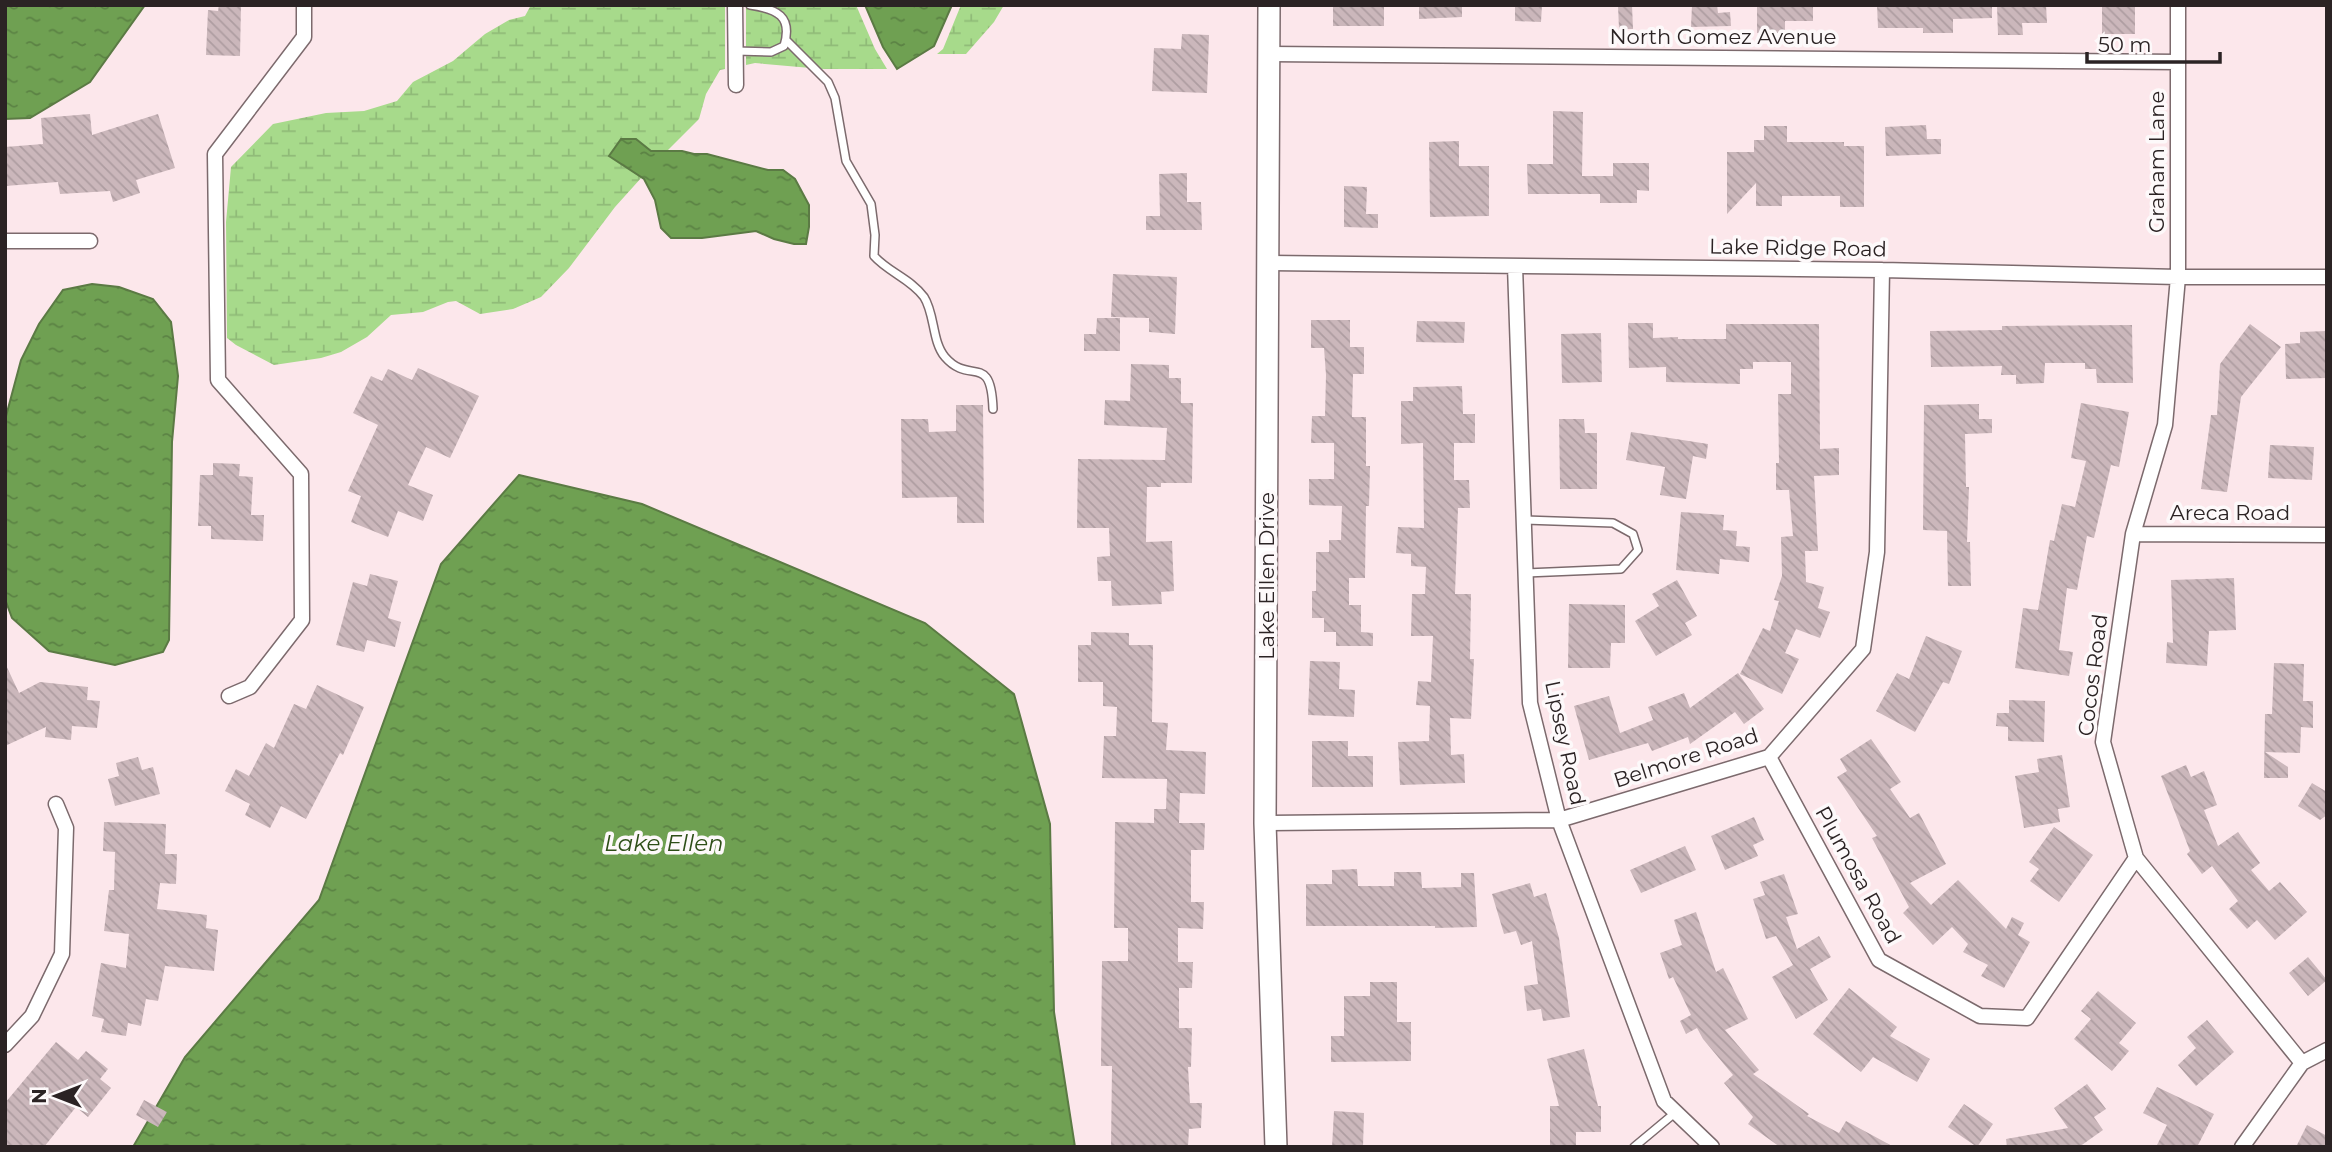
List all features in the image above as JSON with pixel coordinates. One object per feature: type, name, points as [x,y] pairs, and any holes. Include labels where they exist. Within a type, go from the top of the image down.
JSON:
[{"type":"street","points":[[229,696],[250,687],[302,620],[301,474],[218,380],[215,154],[304,37],[304,5]]},
{"type":"street","points":[[735,5],[736,85]]},
{"type":"street","name":"Lake Ellen Drive","points":[[1269,5],[1265,822],[1276,1147]]},
{"type":"street","name":"Graham Lane","points":[[2178,5],[2178,277]]},
{"type":"street","name":"North Gomez Avenue","points":[[1268,54],[2178,62]]},
{"type":"street","points":[[5,241],[90,241]]},
{"type":"street","name":"Lake Ridge Road","points":[[1269,263],[2327,277]]},
{"type":"street","name":"Lipsey Road","points":[[1515,267],[1530,703],[1559,820],[1664,1101],[1707,1145]]},
{"type":"street","name":"Belmore Road","points":[[1265,822],[1559,820],[1769,757],[1863,649],[1877,552],[1882,270]]},
{"type":"street","name":"Cocos Road","points":[[2178,277],[2165,425],[2133,534],[2103,742],[2136,858],[2301,1063]]},
{"type":"street","name":"Areca Road","points":[[2133,534],[2327,535]]},
{"type":"street","name":"Plumosa Road","points":[[1769,757],[1879,960],[1980,1016],[2027,1018],[2136,858]]},
{"type":"street","points":[[5,1045],[32,1016],[62,954],[66,828],[56,804]]},
{"type":"street","points":[[2242,1147],[2301,1063],[2327,1050]]},
{"type":"lane","points":[[736,50],[771,52],[784,46],[788,34],[785,19],[777,12],[750,5]]},
{"type":"lane","points":[[786,40],[828,82],[835,98],[846,160],[871,204],[875,235],[874,256],[881,264],[914,286],[925,298],[943,355],[958,369],[982,373],[989,378],[993,409]]},
{"type":"lane","points":[[1525,520],[1613,523],[1633,534],[1638,550],[1621,569],[1526,573]]},
{"type":"lane","points":[[1634,1147],[1676,1112]]},
{"type":"green space","points":[[531,5],[725,5],[725,69],[720,70],[706,94],[699,119],[667,151],[651,151],[636,139],[609,156],[642,177],[615,207],[569,268],[541,297],[513,309],[480,314],[456,301],[423,312],[391,315],[367,337],[341,352],[321,358],[274,365],[227,338],[226,222],[231,167],[273,124],[326,113],[364,111],[397,101],[413,82],[453,61],[485,34],[509,20],[525,16]]},
{"type":"green space","points":[[746,5],[856,5],[887,69],[822,69],[755,63],[746,65]]},
{"type":"green space","points":[[961,5],[1004,5],[994,22],[966,54],[937,54],[943,49]]},
{"type":"water","points":[[5,5],[145,5],[90,82],[30,118],[5,119]]},
{"type":"water","points":[[865,5],[952,5],[934,46],[897,69],[883,47]]},
{"type":"water","points":[[621,139],[636,139],[651,151],[707,154],[768,170],[783,170],[795,179],[809,205],[806,244],[774,239],[756,231],[702,238],[671,238],[661,228],[655,200],[644,179],[609,156]]},
{"type":"water","points":[[92,284],[119,287],[153,299],[171,322],[178,376],[172,442],[169,640],[163,652],[115,665],[49,651],[12,618],[5,599],[5,420],[21,360],[39,324],[63,290]]},
{"type":"water","name":"Lake Ellen","points":[[519,475],[642,504],[925,623],[1014,694],[1050,824],[1054,1012],[1075,1147],[133,1147],[185,1057],[319,900],[441,564]]},
{"type":"building","points":[[219,5],[241,5],[240,56],[206,55],[208,10],[218,11]]},
{"type":"building","points":[[1333,5],[1384,5],[1384,26],[1333,26]]},
{"type":"building","points":[[1419,5],[1462,5],[1462,17],[1419,19]]},
{"type":"building","points":[[1515,5],[1542,5],[1541,22],[1515,21]]},
{"type":"building","points":[[1618,5],[1632,5],[1633,29],[1619,29]]},
{"type":"building","points":[[1692,5],[1717,5],[1718,13],[1730,12],[1731,26],[1691,27]]},
{"type":"building","points":[[1757,5],[1813,5],[1813,21],[1785,21],[1785,33],[1757,33]]},
{"type":"building","points":[[1877,5],[1992,5],[1992,18],[1953,19],[1953,33],[1923,33],[1923,28],[1878,28]]},
{"type":"building","points":[[1997,5],[2046,5],[2047,23],[2022,23],[2023,35],[1998,35]]},
{"type":"building","points":[[2102,5],[2135,5],[2135,34],[2102,34]]},
{"type":"building","points":[[1182,34],[1209,35],[1207,93],[1152,91],[1154,48],[1181,49]]},
{"type":"building","points":[[1553,111],[1583,112],[1582,176],[1613,176],[1613,163],[1649,163],[1649,191],[1637,190],[1637,203],[1600,203],[1600,194],[1528,194],[1527,164],[1553,164]]},
{"type":"building","points":[[90,114],[92,135],[158,114],[175,168],[136,180],[140,193],[113,202],[110,191],[60,194],[58,182],[5,186],[5,147],[43,144],[41,118]]},
{"type":"building","points":[[1926,125],[1927,139],[1941,139],[1941,154],[1886,156],[1885,127]]},
{"type":"building","points":[[1764,126],[1787,126],[1787,142],[1844,142],[1844,146],[1864,146],[1864,207],[1840,207],[1840,196],[1782,196],[1782,206],[1756,206],[1756,183],[1727,214],[1727,152],[1754,152],[1754,140],[1764,140]]},
{"type":"building","points":[[1459,141],[1459,166],[1489,166],[1489,216],[1430,217],[1429,142]]},
{"type":"building","points":[[1187,173],[1187,202],[1201,202],[1202,230],[1146,230],[1146,216],[1160,216],[1159,174]]},
{"type":"building","points":[[1344,186],[1367,187],[1366,214],[1378,214],[1378,228],[1344,227]]},
{"type":"building","points":[[1113,274],[1177,277],[1175,334],[1149,332],[1149,318],[1111,317]]},
{"type":"building","points":[[1097,318],[1120,318],[1120,351],[1084,351],[1084,334],[1096,334]]},
{"type":"building","points":[[1311,320],[1350,320],[1350,347],[1364,347],[1364,374],[1353,374],[1352,417],[1366,417],[1366,466],[1370,466],[1369,506],[1366,506],[1365,578],[1349,578],[1349,605],[1361,605],[1361,632],[1373,633],[1373,646],[1336,646],[1336,632],[1324,632],[1324,618],[1312,618],[1312,591],[1316,591],[1316,552],[1329,552],[1329,540],[1341,540],[1342,506],[1309,505],[1309,479],[1334,479],[1334,443],[1311,443],[1312,416],[1325,416],[1326,375],[1324,348],[1311,348]]},
{"type":"building","points":[[1417,321],[1465,322],[1464,343],[1416,342]]},
{"type":"building","points":[[1628,323],[1653,323],[1653,338],[1678,339],[1726,339],[1726,324],[1819,324],[1820,449],[1839,448],[1839,475],[1814,476],[1818,551],[1805,551],[1806,582],[1824,587],[1818,608],[1830,612],[1820,638],[1796,629],[1785,653],[1799,659],[1782,694],[1740,674],[1763,628],[1770,631],[1779,601],[1774,600],[1782,576],[1781,537],[1793,536],[1789,490],[1776,490],[1776,463],[1779,463],[1778,394],[1791,394],[1791,362],[1753,362],[1753,369],[1740,369],[1740,384],[1666,382],[1666,367],[1629,368]]},
{"type":"building","points":[[2250,324],[2281,347],[2241,397],[2227,492],[2201,489],[2211,415],[2217,415],[2220,364]]},
{"type":"building","points":[[2132,325],[2133,383],[2097,383],[2096,369],[2085,369],[2085,363],[2045,363],[2044,383],[2016,384],[2016,375],[2001,375],[2002,366],[1931,367],[1930,331],[2002,330],[2002,326]]},
{"type":"building","points":[[2327,331],[2327,378],[2286,379],[2285,344],[2300,343],[2300,332]]},
{"type":"building","points":[[1601,333],[1602,382],[1562,383],[1561,334]]},
{"type":"building","points":[[1131,364],[1169,365],[1169,378],[1181,378],[1181,403],[1193,403],[1192,483],[1161,483],[1161,487],[1147,487],[1146,542],[1172,541],[1174,591],[1161,592],[1162,604],[1112,606],[1111,581],[1098,581],[1097,557],[1110,556],[1109,528],[1077,528],[1078,459],[1165,460],[1167,428],[1104,425],[1105,400],[1130,401]]},
{"type":"building","points":[[418,368],[479,396],[450,458],[426,447],[408,485],[433,495],[423,521],[398,511],[388,537],[351,522],[361,496],[348,491],[378,425],[353,413],[371,376],[382,381],[388,369],[412,380]]},
{"type":"building","points":[[1462,386],[1463,414],[1475,414],[1475,443],[1454,443],[1454,480],[1469,480],[1470,508],[1458,508],[1455,594],[1471,594],[1470,659],[1474,659],[1471,719],[1450,718],[1451,755],[1464,754],[1465,783],[1400,785],[1398,742],[1429,741],[1430,706],[1416,705],[1418,681],[1431,682],[1433,636],[1411,636],[1412,594],[1425,594],[1426,567],[1411,566],[1411,554],[1396,553],[1398,527],[1424,528],[1423,443],[1401,444],[1401,401],[1413,401],[1413,387]]},
{"type":"building","points":[[2081,403],[2129,412],[2119,467],[2111,465],[2094,538],[2087,536],[2077,590],[2067,588],[2059,650],[2073,652],[2069,676],[2015,668],[2023,608],[2038,610],[2050,540],[2054,541],[2062,504],[2075,507],[2086,461],[2071,458]]},
{"type":"building","points":[[1979,404],[1979,419],[1992,419],[1992,433],[1965,434],[1966,487],[1969,487],[1967,542],[1970,542],[1971,586],[1948,586],[1947,531],[1923,530],[1924,405]]},
{"type":"building","points":[[956,405],[983,405],[984,523],[957,523],[957,497],[902,498],[901,419],[928,419],[929,432],[956,431]]},
{"type":"building","points":[[1559,419],[1584,419],[1585,433],[1597,433],[1597,489],[1560,489]]},
{"type":"building","points":[[1631,432],[1708,444],[1706,459],[1693,456],[1686,499],[1660,495],[1665,467],[1626,460]]},
{"type":"building","points":[[2270,445],[2314,447],[2312,480],[2268,478]]},
{"type":"building","points":[[213,463],[240,464],[239,476],[253,477],[251,515],[264,515],[263,541],[211,539],[211,526],[198,526],[200,475],[213,475]]},
{"type":"building","points":[[1681,512],[1724,515],[1723,530],[1737,531],[1736,546],[1750,547],[1749,562],[1720,559],[1719,574],[1676,570]]},
{"type":"building","points":[[370,574],[398,581],[388,618],[401,622],[395,647],[367,640],[364,652],[336,645],[353,582],[367,586]]},
{"type":"building","points":[[2234,578],[2236,630],[2209,631],[2207,666],[2166,663],[2167,642],[2173,643],[2171,580]]},
{"type":"building","points":[[1677,580],[1697,616],[1685,623],[1692,635],[1656,656],[1635,621],[1659,606],[1652,594]]},
{"type":"building","points":[[1569,604],[1625,605],[1625,643],[1611,643],[1610,668],[1568,668]]},
{"type":"building","points":[[1091,632],[1129,633],[1129,645],[1153,645],[1152,722],[1168,723],[1166,750],[1206,752],[1205,794],[1180,793],[1179,823],[1205,823],[1204,850],[1191,850],[1191,902],[1204,902],[1203,929],[1178,928],[1178,962],[1193,962],[1192,988],[1179,988],[1179,1028],[1192,1028],[1191,1067],[1188,1067],[1190,1103],[1202,1103],[1201,1128],[1189,1129],[1188,1147],[1111,1147],[1112,1066],[1101,1066],[1102,961],[1128,961],[1128,928],[1114,928],[1115,822],[1154,823],[1154,809],[1166,809],[1167,779],[1102,778],[1104,736],[1116,736],[1117,707],[1103,706],[1103,682],[1078,682],[1078,645],[1091,645]]},
{"type":"building","points":[[1926,636],[1962,651],[1949,684],[1943,682],[1915,732],[1876,711],[1897,673],[1909,679]]},
{"type":"building","points":[[1310,661],[1340,662],[1339,689],[1355,690],[1354,717],[1308,715]]},
{"type":"building","points":[[5,663],[19,693],[40,682],[88,687],[87,700],[100,701],[97,728],[72,726],[71,740],[45,737],[46,727],[5,746]]},
{"type":"building","points":[[2274,663],[2304,664],[2303,701],[2313,701],[2313,728],[2301,727],[2300,753],[2265,752],[2288,767],[2288,778],[2264,778],[2265,714],[2272,714]]},
{"type":"building","points":[[1738,673],[1764,709],[1744,724],[1735,712],[1690,744],[1688,737],[1652,751],[1648,743],[1589,760],[1574,706],[1609,696],[1620,733],[1653,720],[1648,707],[1684,693],[1690,708]]},
{"type":"building","points":[[317,685],[364,707],[343,755],[340,753],[306,819],[281,806],[270,828],[245,815],[250,804],[225,791],[236,769],[249,776],[266,743],[274,748],[294,704],[306,709]]},
{"type":"building","points":[[2009,700],[2045,701],[2044,742],[2008,741],[2008,727],[1996,726],[1997,713],[2009,713]]},
{"type":"building","points":[[1871,739],[1901,782],[1890,789],[1910,818],[1919,813],[1946,864],[1910,883],[1931,905],[1958,880],[2006,929],[2012,917],[2024,923],[2018,935],[2030,942],[2004,988],[1981,976],[1988,965],[1963,952],[1968,944],[1952,927],[1933,945],[1903,913],[1909,907],[1872,838],[1877,836],[1837,777],[1847,771],[1840,759]]},
{"type":"building","points":[[1312,741],[1348,741],[1348,756],[1373,756],[1373,787],[1312,787]]},
{"type":"building","points":[[2062,755],[2070,807],[2058,809],[2060,822],[2024,828],[2015,776],[2039,772],[2037,759]]},
{"type":"building","points":[[138,757],[142,770],[153,767],[160,794],[115,806],[108,779],[119,776],[116,763]]},
{"type":"building","points":[[2186,765],[2191,777],[2204,771],[2217,805],[2204,810],[2218,846],[2238,832],[2260,863],[2251,870],[2269,891],[2280,882],[2307,912],[2275,940],[2257,920],[2247,929],[2229,909],[2238,901],[2212,866],[2202,874],[2187,854],[2190,851],[2161,776]]},
{"type":"building","points":[[2312,783],[2327,792],[2327,815],[2320,820],[2298,806]]},
{"type":"building","points":[[1754,817],[1764,840],[1753,845],[1758,856],[1725,870],[1711,836]]},
{"type":"building","points":[[104,822],[166,824],[165,854],[177,854],[176,884],[160,883],[157,909],[207,915],[206,928],[218,930],[214,971],[165,966],[158,1001],[146,999],[141,1026],[128,1023],[126,1036],[101,1032],[104,1019],[92,1016],[101,963],[126,968],[129,934],[104,931],[109,890],[114,890],[115,852],[103,851]]},
{"type":"building","points":[[2054,827],[2093,855],[2059,902],[2030,881],[2039,869],[2029,862]]},
{"type":"building","points":[[1685,846],[1696,870],[1641,893],[1630,870]]},
{"type":"building","points":[[1357,869],[1358,886],[1394,886],[1394,872],[1421,872],[1422,888],[1461,887],[1461,873],[1474,873],[1477,927],[1306,926],[1306,884],[1332,884],[1332,870]]},
{"type":"building","points":[[1784,874],[1798,914],[1786,917],[1797,949],[1819,936],[1831,957],[1810,969],[1828,1000],[1796,1019],[1772,977],[1793,965],[1776,936],[1766,939],[1753,899],[1765,895],[1760,882]]},
{"type":"building","points":[[1530,883],[1534,897],[1546,893],[1559,938],[1570,1017],[1543,1021],[1541,1009],[1527,1011],[1524,986],[1538,984],[1532,941],[1521,945],[1516,931],[1504,934],[1492,894]]},
{"type":"building","points":[[1696,912],[1716,972],[1723,968],[1748,1019],[1725,1030],[1759,1070],[1753,1074],[1809,1114],[1807,1116],[1839,1133],[1846,1121],[1894,1147],[1780,1147],[1748,1124],[1753,1117],[1724,1083],[1733,1075],[1697,1028],[1686,1034],[1680,1021],[1691,1015],[1673,977],[1669,979],[1660,953],[1682,945],[1674,920]]},
{"type":"building","points":[[2308,957],[2327,980],[2308,996],[2289,973]]},
{"type":"building","points":[[1370,982],[1397,982],[1397,1022],[1411,1022],[1411,1061],[1331,1062],[1331,1036],[1344,1036],[1344,996],[1370,996]]},
{"type":"building","points":[[1849,988],[1897,1027],[1890,1036],[1930,1059],[1917,1082],[1873,1057],[1861,1072],[1813,1034]]},
{"type":"building","points":[[2098,991],[2136,1023],[2119,1043],[2129,1051],[2112,1071],[2074,1039],[2091,1019],[2081,1011]]},
{"type":"building","points":[[2207,1020],[2234,1052],[2196,1086],[2178,1065],[2196,1048],[2187,1037]]},
{"type":"building","points":[[56,1042],[78,1060],[86,1051],[108,1069],[100,1079],[111,1088],[88,1117],[76,1107],[44,1147],[5,1147],[5,1103]]},
{"type":"building","points":[[1584,1049],[1598,1106],[1601,1106],[1601,1132],[1576,1132],[1576,1147],[1550,1147],[1550,1106],[1559,1106],[1547,1059]]},
{"type":"building","points":[[2087,1084],[2106,1109],[2094,1117],[2103,1130],[2079,1147],[2007,1147],[2006,1139],[2068,1128],[2054,1108]]},
{"type":"building","points":[[2157,1087],[2214,1114],[2197,1147],[2156,1147],[2167,1125],[2143,1113]]},
{"type":"building","points":[[144,1100],[167,1112],[158,1127],[136,1115]]},
{"type":"building","points":[[1964,1104],[1993,1124],[1977,1147],[1948,1127]]},
{"type":"building","points":[[1334,1111],[1364,1113],[1363,1147],[1332,1147]]},
{"type":"building","points":[[2307,1125],[2327,1136],[2327,1147],[2296,1147]]}]
